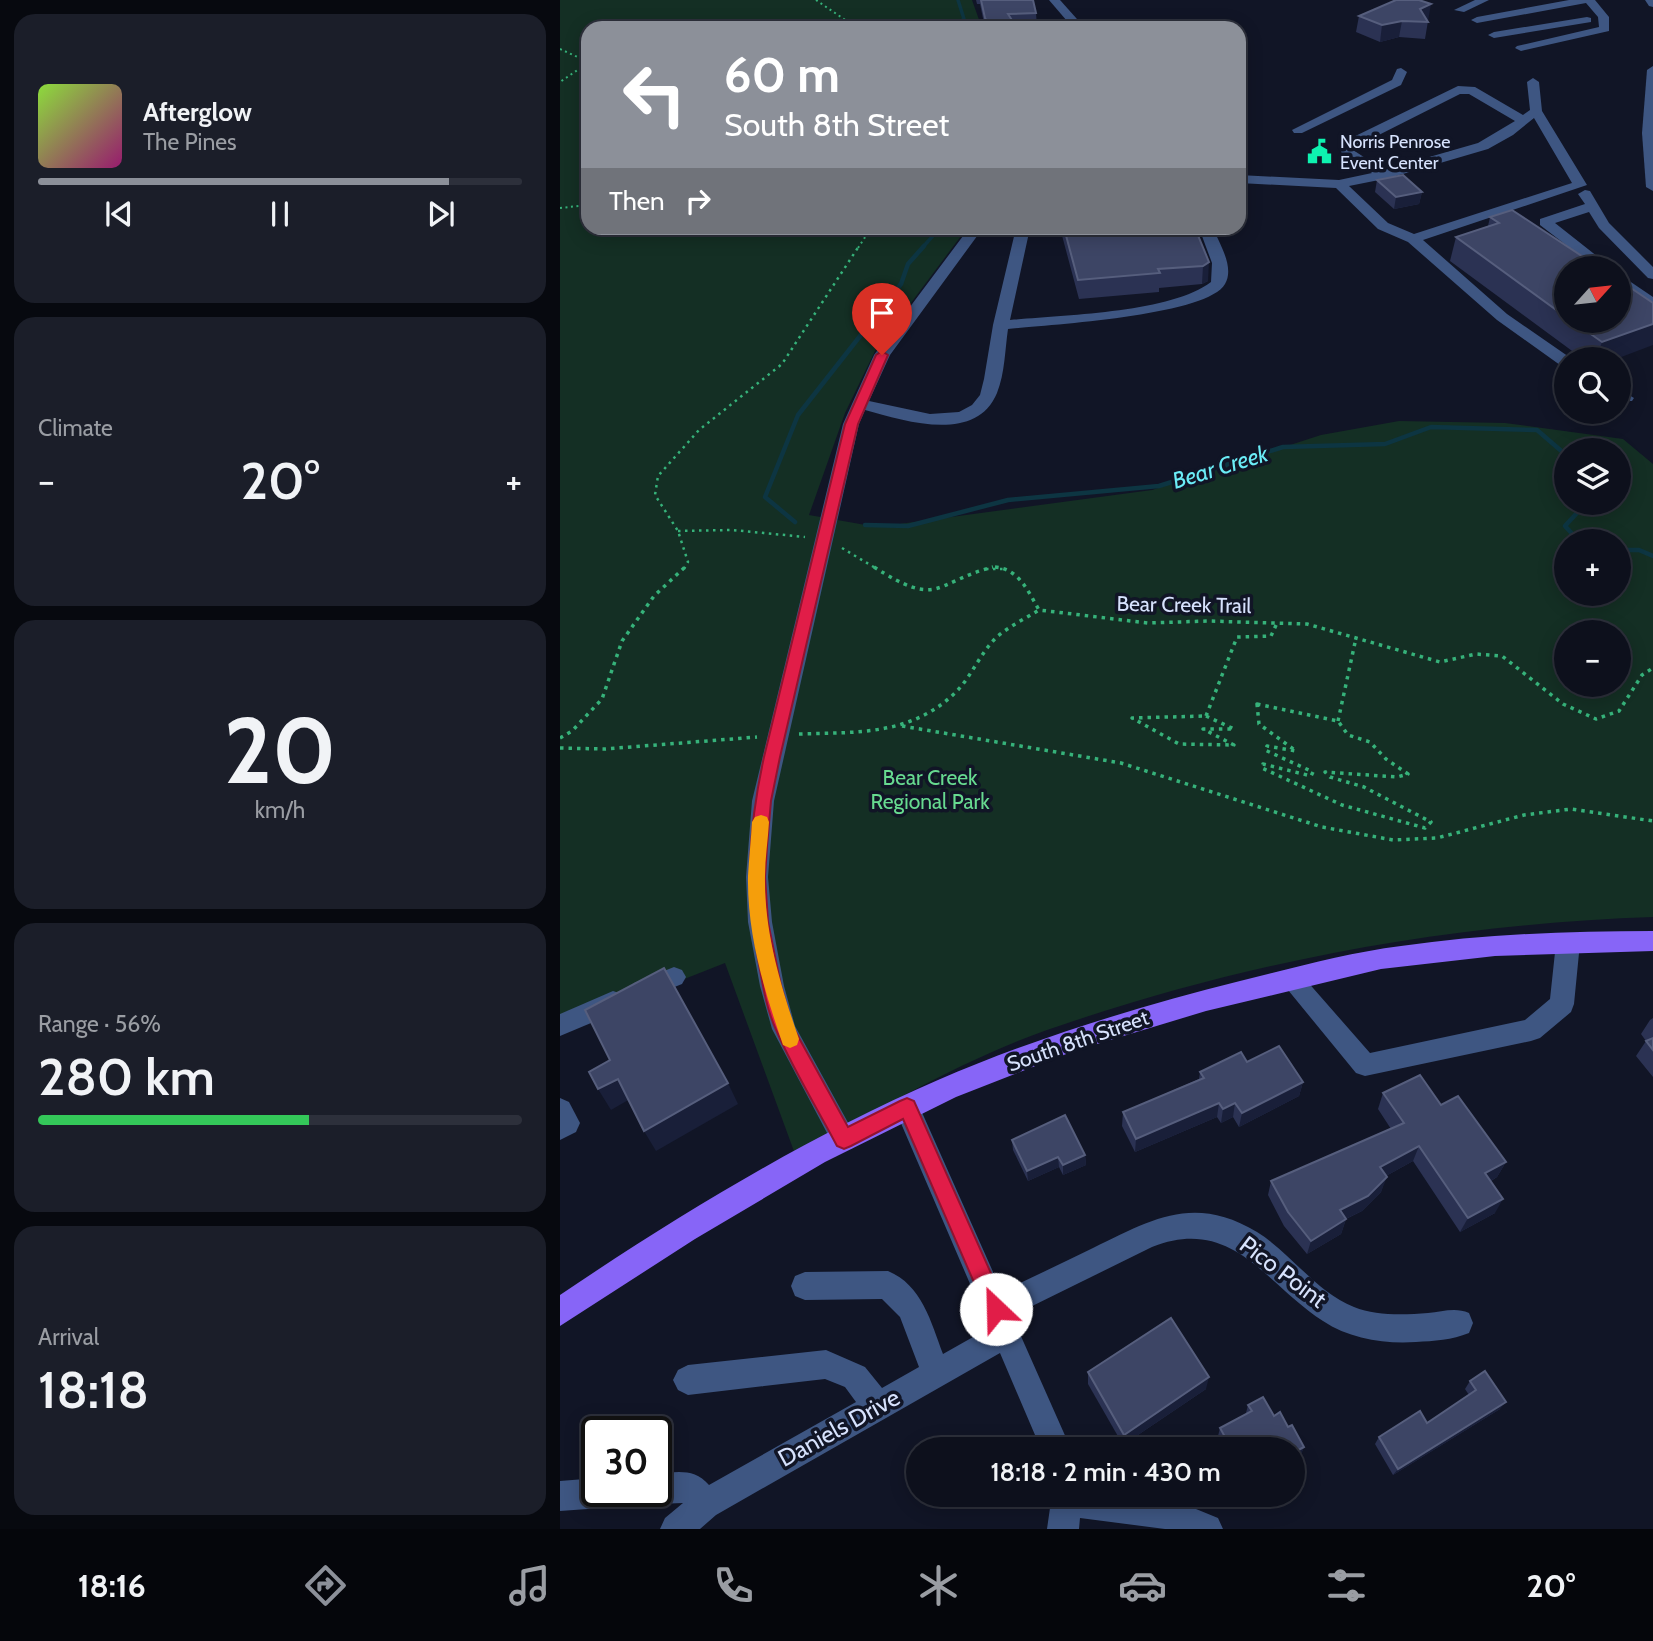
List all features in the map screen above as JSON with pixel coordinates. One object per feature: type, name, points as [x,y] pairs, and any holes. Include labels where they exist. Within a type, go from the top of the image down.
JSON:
[{"type":"main road","name":"South 8th Street","points":[[562,1304],[690,1226],[844,1139],[907,1107],[1062,1044],[1156,1013],[1291,979],[1399,956],[1504,945],[1653,940]]},
{"type":"street","points":[[1054,0],[1073,21]]},
{"type":"street","points":[[1460,10],[1484,0]]},
{"type":"street","points":[[1477,20],[1588,0],[1603,18],[1605,29],[1521,48]]},
{"type":"street","points":[[1493,35],[1603,18]]},
{"type":"street","points":[[1653,70],[1648,133],[1653,187]]},
{"type":"street","points":[[1298,130],[1397,82],[1401,72]]},
{"type":"street","points":[[1532,82],[1536,111],[1604,225],[1653,275]]},
{"type":"street","points":[[1384,175],[1347,152],[1346,146],[1466,85],[1524,121]]},
{"type":"street","points":[[1246,179],[1339,184],[1384,175],[1483,146],[1536,111]]},
{"type":"street","points":[[1339,184],[1383,226],[1413,239],[1502,317],[1554,354]]},
{"type":"street","points":[[1413,239],[1580,185]]},
{"type":"street","points":[[1589,256],[1545,222],[1593,206]]},
{"type":"street","points":[[844,1139],[785,1029],[772,986],[760,922],[757,877],[763,801],[851,424],[882,355],[971,235]]},
{"type":"street","points":[[862,404],[922,420],[950,418],[976,409],[987,395],[1021,235]]},
{"type":"street","points":[[1001,325],[1174,306],[1211,292],[1219,284],[1220,268],[1208,235]]},
{"type":"street","points":[[1631,287],[1653,304]]},
{"type":"street","points":[[1291,979],[1365,1065],[1531,1030],[1562,1004],[1568,943]]},
{"type":"street","points":[[560,1025],[674,977]]},
{"type":"street","points":[[907,1107],[1051,1437]]},
{"type":"street","points":[[560,1110],[567,1124],[560,1128]]},
{"type":"street","name":"Pico Point","points":[[1001,1321],[1156,1232],[1186,1224],[1218,1228],[1247,1240],[1336,1313],[1370,1325],[1415,1330],[1460,1322]]},
{"type":"street","points":[[805,1286],[888,1285],[911,1308],[936,1375]]},
{"type":"street","name":"Daniels Drive","points":[[676,1529],[705,1503],[936,1375],[1001,1321]]},
{"type":"street","points":[[688,1380],[826,1364],[855,1377],[878,1406]]},
{"type":"street","points":[[672,1488],[690,1487],[705,1503]]},
{"type":"street","points":[[560,1496],[581,1494]]},
{"type":"street","points":[[1066,1508],[1146,1508],[1185,1517],[1207,1529]]},
{"type":"path","points":[[816,0],[847,21]]},
{"type":"path","points":[[560,49],[581,60]]},
{"type":"path","points":[[560,82],[581,68]]},
{"type":"path","points":[[560,208],[581,206]]},
{"type":"path","points":[[560,738],[572,732],[602,699],[622,641],[654,596],[682,572],[688,562],[678,531],[655,495],[658,476],[699,430],[782,364],[866,235]]},
{"type":"path","points":[[560,748],[605,749],[777,735],[857,732],[902,726],[929,714],[957,691],[997,637],[1040,610],[1016,575],[1008,569],[977,571],[938,592],[924,591],[906,585],[863,558],[823,540],[732,530],[678,531]]},
{"type":"path","name":"Bear Creek Trail","points":[[1040,610],[1148,624],[1208,621],[1307,624],[1440,663],[1476,654],[1502,656],[1563,704],[1596,719],[1619,711],[1642,675],[1653,668]]},
{"type":"path","points":[[1206,716],[1237,638],[1271,636],[1278,623]]},
{"type":"path","points":[[1338,721],[1257,704],[1259,724],[1296,751],[1267,746],[1265,750],[1313,772],[1311,776],[1263,764],[1262,768],[1342,805],[1425,828],[1431,822],[1364,787],[1330,777],[1325,772],[1397,777],[1408,774],[1386,759],[1370,743],[1348,735],[1338,721],[1356,638]]},
{"type":"path","points":[[1206,716],[1234,729],[1203,729],[1234,745],[1179,744],[1132,718],[1157,718],[1206,716]]},
{"type":"path","points":[[902,726],[1121,763],[1322,827],[1393,840],[1437,838],[1524,815],[1571,808],[1653,821]]},
{"type":"green space","name":"Bear Creek Regional Park","points":[[560,0],[972,0],[980,21],[581,21],[581,235],[962,235],[875,351],[845,413],[809,515],[877,527],[1152,490],[1321,435],[1399,421],[1505,423],[1616,438],[1554,438],[1554,515],[1631,515],[1631,446],[1653,464],[1653,917],[1498,928],[1422,938],[1270,966],[1195,985],[1121,1006],[1014,1042],[919,1088],[795,1154],[725,963],[560,1028]]},
{"type":"building","points":[[981,0],[1033,0],[1036,13],[1008,14],[1012,21],[987,21]]},
{"type":"building","points":[[1396,0],[1419,0],[1431,4],[1420,9],[1428,22],[1402,21],[1382,25],[1359,16]]},
{"type":"building","points":[[1403,175],[1422,192],[1396,197],[1377,180]]},
{"type":"building","points":[[1512,210],[1582,256],[1554,256],[1554,308],[1456,237],[1499,223],[1490,217]]},
{"type":"building","points":[[1066,235],[1198,235],[1209,262],[1203,266],[1158,269],[1160,273],[1078,280]]},
{"type":"building","points":[[1631,288],[1653,303],[1653,324],[1631,332]]},
{"type":"building","points":[[1589,333],[1628,333],[1602,342]]},
{"type":"building","points":[[664,968],[728,1083],[644,1131],[618,1079],[598,1089],[589,1072],[610,1060],[585,1010]]},
{"type":"building","points":[[1653,1038],[1653,1050],[1646,1041]]},
{"type":"building","points":[[1279,1046],[1303,1082],[1242,1113],[1235,1103],[1223,1109],[1219,1103],[1136,1139],[1123,1112],[1204,1078],[1200,1072],[1241,1052],[1247,1062]]},
{"type":"building","points":[[1420,1075],[1441,1105],[1458,1096],[1506,1162],[1485,1173],[1503,1199],[1468,1218],[1419,1146],[1380,1167],[1387,1177],[1368,1196],[1340,1210],[1346,1219],[1311,1241],[1288,1212],[1271,1181],[1404,1123],[1383,1093]]},
{"type":"building","points":[[1065,1115],[1085,1155],[1063,1165],[1058,1157],[1027,1171],[1012,1140]]},
{"type":"building","points":[[1171,1318],[1209,1377],[1124,1435],[1088,1372]]},
{"type":"building","points":[[1485,1371],[1506,1402],[1398,1469],[1379,1437],[1420,1411],[1427,1423],[1476,1390],[1470,1381]]},
{"type":"building","points":[[1263,1397],[1274,1416],[1280,1412],[1288,1427],[1292,1425],[1299,1437],[1225,1437],[1220,1428],[1252,1411],[1248,1405]]},
{"type":"waterway","name":"Bear Creek","points":[[958,0],[964,19],[961,21]]},
{"type":"waterway","name":"Bear Creek","points":[[922,248],[934,235]]},
{"type":"waterway","name":"Bear Creek","points":[[795,522],[765,497],[798,415],[901,284],[908,264],[924,246]]},
{"type":"waterway","name":"Bear Creek","points":[[865,525],[908,526],[1008,500],[1159,486],[1283,447],[1385,444],[1431,427],[1537,430],[1554,445]]},
{"type":"waterway","name":"Bear Creek","points":[[1568,529],[1565,526],[1575,515]]},
{"type":"waterway","name":"Bear Creek","points":[[1631,550],[1639,550],[1653,556]]},
{"type":"slow traffic","points":[[761,822],[757,877],[760,922],[772,986],[790,1039]]},
{"type":"place","name":"Norris Penrose Event Center","points":[[1320,152]]},
{"type":"route","points":[[882,355],[851,424],[772,757],[758,846],[760,922],[772,986],[785,1029],[844,1139],[907,1107],[996,1309]]}]
